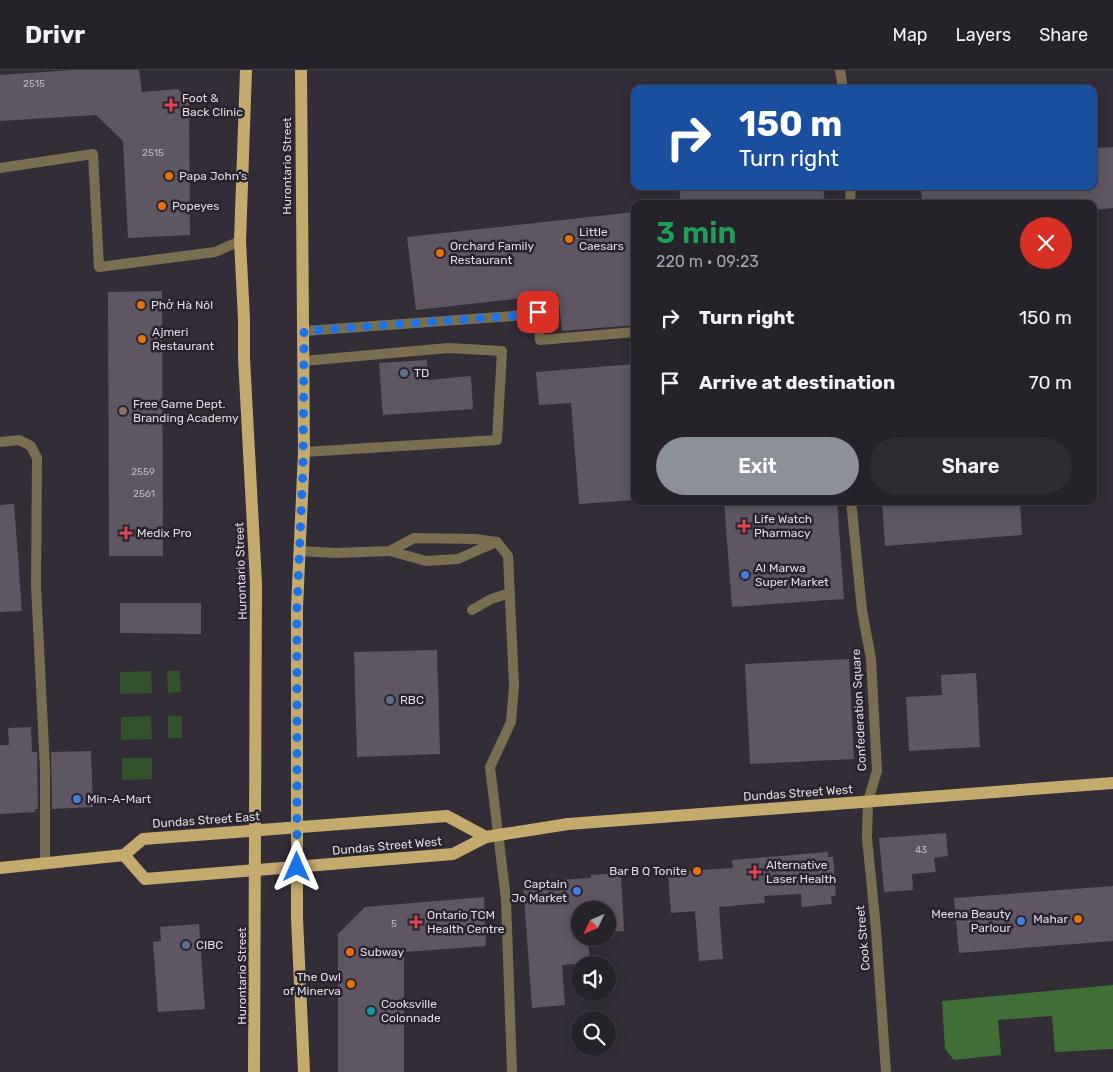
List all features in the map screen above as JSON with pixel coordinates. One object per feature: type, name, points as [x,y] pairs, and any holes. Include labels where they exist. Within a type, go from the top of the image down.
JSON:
[{"type":"main road","name":"Hurontario Street","points":[[246,70],[240,241],[256,583],[254,1072]]},
{"type":"main road","name":"Hurontario Street","points":[[301,70],[304,452],[297,618],[297,918],[304,1072]]},
{"type":"main road","name":"Dundas Street West","points":[[256,870],[453,854],[486,837],[568,824],[1113,783]]},
{"type":"main road","name":"Dundas Street West","points":[[297,827],[447,816],[486,837]]},
{"type":"main road","name":"Dundas Street East","points":[[124,856],[142,839],[297,827]]},
{"type":"main road","points":[[0,868],[124,856],[145,879],[256,870]]},
{"type":"street","points":[[840,70],[842,85]]},
{"type":"street","points":[[0,168],[92,154],[100,267],[214,252],[240,241]]},
{"type":"street","points":[[304,331],[513,316],[538,312],[540,340],[631,332]]},
{"type":"street","points":[[304,361],[448,348],[502,351],[497,440],[304,452]]},
{"type":"street","points":[[0,442],[19,440],[31,446],[37,458],[36,585],[46,769],[45,863]]},
{"type":"street","name":"Confederation Square","points":[[851,505],[862,610],[871,659],[878,771],[868,801]]},
{"type":"street","points":[[390,551],[414,538],[475,539],[497,542],[503,547],[508,556],[514,686],[511,722],[490,767],[500,836],[506,899],[512,1072]]},
{"type":"street","points":[[299,551],[336,553],[390,551],[426,561],[458,559],[497,542]]},
{"type":"street","points":[[472,610],[491,599],[510,594]]},
{"type":"street","name":"Cook Street","points":[[868,801],[867,838],[876,929],[886,1072]]},
{"type":"green space","points":[[151,671],[152,693],[120,694],[120,672]]},
{"type":"green space","points":[[167,671],[180,671],[181,692],[168,693]]},
{"type":"green space","points":[[151,716],[152,739],[121,740],[121,717]]},
{"type":"green space","points":[[168,716],[182,716],[182,738],[168,738]]},
{"type":"green space","points":[[122,758],[152,758],[152,779],[122,780]]},
{"type":"green space","points":[[1113,985],[1113,1049],[1055,1052],[1052,1016],[998,1020],[1001,1055],[954,1060],[945,1049],[942,1001]]},
{"type":"building","points":[[73,70],[139,70],[142,92],[178,89],[189,100],[190,235],[128,238],[123,141],[96,115],[0,121],[0,75]]},
{"type":"building","points":[[1113,147],[1113,208],[1097,210],[1097,200],[922,200],[921,190],[1097,190],[1097,148]]},
{"type":"building","points":[[679,190],[823,190],[825,200],[681,200]]},
{"type":"building","points":[[631,212],[631,325],[562,331],[558,294],[416,310],[407,237]]},
{"type":"building","points":[[162,291],[163,556],[109,556],[108,292]]},
{"type":"building","points":[[427,360],[428,380],[471,376],[473,409],[383,415],[379,363]]},
{"type":"building","points":[[631,364],[631,500],[579,504],[571,403],[539,405],[536,372]]},
{"type":"building","points":[[14,504],[22,611],[0,612],[0,505]]},
{"type":"building","points":[[724,505],[837,505],[844,599],[732,607]]},
{"type":"building","points":[[882,505],[1020,505],[1022,535],[885,546]]},
{"type":"building","points":[[120,603],[201,603],[201,634],[120,633]]},
{"type":"building","points":[[437,650],[440,754],[357,757],[354,652]]},
{"type":"building","points":[[849,659],[854,759],[750,764],[745,664]]},
{"type":"building","points":[[976,673],[980,747],[909,751],[906,697],[942,695],[941,675]]},
{"type":"building","points":[[31,727],[32,752],[37,752],[38,809],[35,809],[35,812],[0,814],[0,745],[9,745],[8,728]]},
{"type":"building","points":[[91,751],[93,807],[52,809],[51,752]]},
{"type":"building","points":[[946,833],[948,856],[934,858],[936,872],[912,874],[913,890],[884,892],[879,838]]},
{"type":"building","points":[[828,852],[828,857],[833,857],[836,896],[831,896],[832,904],[802,907],[801,894],[764,896],[765,903],[719,907],[723,959],[699,961],[695,911],[671,913],[668,872],[733,868],[732,860]]},
{"type":"building","points":[[621,873],[624,931],[616,932],[616,901],[571,901],[571,946],[589,946],[589,956],[571,956],[571,964],[562,965],[565,1005],[532,1008],[523,882],[591,878],[591,875]]},
{"type":"building","points":[[1113,886],[1113,941],[959,953],[954,898]]},
{"type":"building","name":"Cooksville Colonnade","points":[[484,897],[486,946],[404,952],[404,1072],[338,1072],[338,934],[365,907]]},
{"type":"building","points":[[199,924],[205,1009],[158,1012],[153,942],[161,941],[160,927]]},
{"type":"place","name":"Foot & Back Clinic","points":[[171,105]]},
{"type":"place","name":"Papa John's","points":[[169,176]]},
{"type":"place","name":"Popeyes","points":[[162,206]]},
{"type":"place","name":"Little Caesars","points":[[569,239]]},
{"type":"place","name":"Orchard Family Restaurant","points":[[440,253]]},
{"type":"place","name":"Phở Hà Nôl","points":[[141,305]]},
{"type":"place","name":"Ajmeri Restaurant","points":[[142,339]]},
{"type":"place","name":"TD","points":[[404,373]]},
{"type":"place","name":"Free Game Dept. Branding Academy","points":[[123,411]]},
{"type":"place","name":"Life Watch Pharmacy","points":[[744,526]]},
{"type":"place","name":"Medix Pro","points":[[126,533]]},
{"type":"place","name":"Al Marwa Super Market","points":[[745,575]]},
{"type":"place","name":"RBC","points":[[390,700]]},
{"type":"place","name":"Min-A-Mart","points":[[77,799]]},
{"type":"place","name":"Bar B Q Tonite","points":[[697,871]]},
{"type":"place","name":"Alternative Laser Health","points":[[755,872]]},
{"type":"place","name":"Captain Jo Market","points":[[577,891]]},
{"type":"place","name":"Mahar","points":[[1078,919]]},
{"type":"place","name":"Meena Beauty Parlour","points":[[1021,921]]},
{"type":"place","name":"Ontario TCM Health Centre","points":[[416,922]]},
{"type":"place","name":"CIBC","points":[[186,945]]},
{"type":"place","name":"Subway","points":[[350,952]]},
{"type":"place","name":"The Owl of Minerva","points":[[351,984]]},
{"type":"place","name":"Cooksville Colonnade","points":[[371,1011]]},
{"type":"route","points":[[297,867],[297,608],[303,469],[304,331],[513,316],[538,312]]}]
